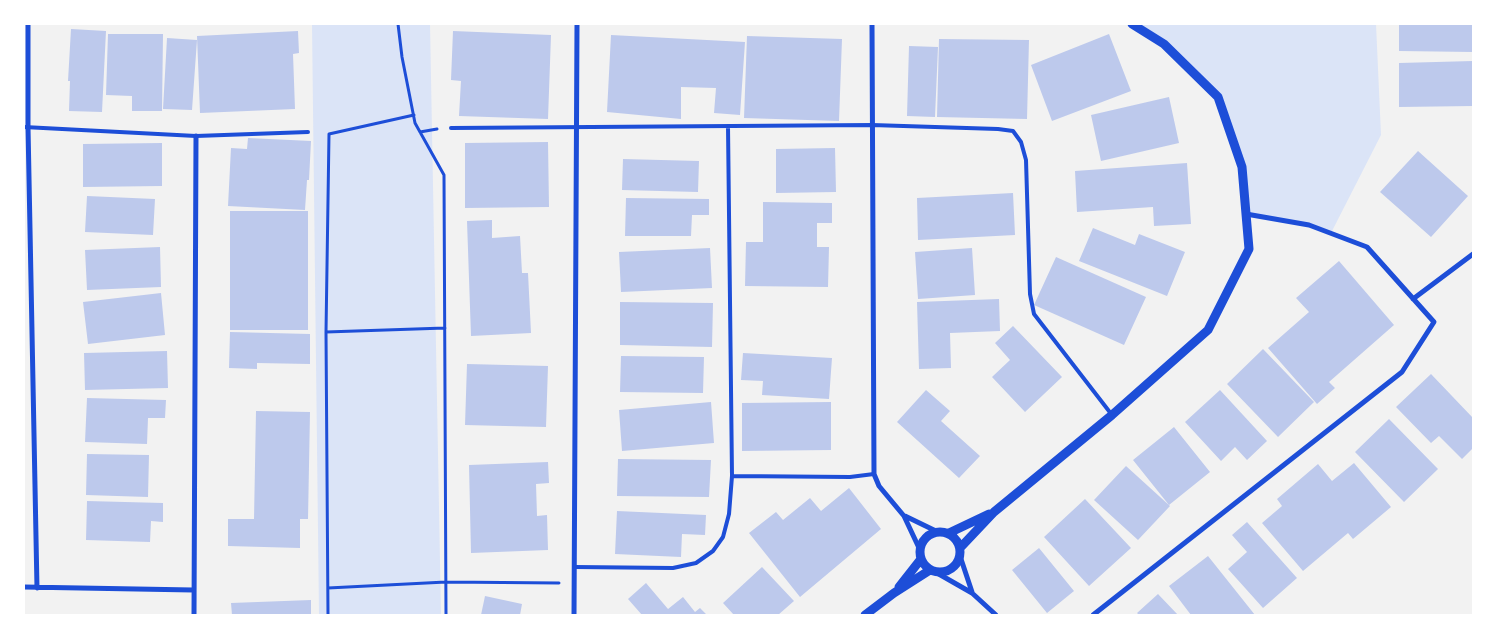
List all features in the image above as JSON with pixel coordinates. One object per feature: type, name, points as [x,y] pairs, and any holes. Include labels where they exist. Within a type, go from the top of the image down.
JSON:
[{"type":"street","points":[[28,24],[26,127],[37,588]]},
{"type":"street","points":[[574,615],[577,24]]},
{"type":"street","points":[[872,24],[874,474],[879,486],[904,516],[924,565],[972,593],[996,615]]},
{"type":"street","points":[[865,615],[894,593],[934,571],[946,572],[952,569],[958,563],[960,552],[994,512],[1112,415],[1208,330],[1249,249],[1242,167],[1218,97],[1164,44],[1132,24]]},
{"type":"street","points":[[194,615],[196,136]]},
{"type":"street","points":[[1093,615],[1402,372],[1434,322],[1367,247],[1309,224],[1246,214]]},
{"type":"street","points":[[1413,299],[1473,254]]},
{"type":"street","points":[[949,533],[994,512]]},
{"type":"street","points":[[904,516],[938,532],[949,533],[955,537],[972,593]]},
{"type":"street","points":[[894,593],[920,555],[925,538],[938,532]]},
{"type":"street","points":[[24,587],[194,590]]},
{"type":"lane","points":[[451,128],[872,125],[1012,131],[1021,142],[1026,160],[1030,284],[1034,314],[1112,415]]},
{"type":"lane","points":[[575,567],[673,568],[696,563],[713,551],[723,537],[729,514],[732,476],[728,126]]},
{"type":"lane","points":[[26,127],[196,136],[308,132]]},
{"type":"lane","points":[[732,476],[850,477],[874,474]]},
{"type":"path","points":[[398,24],[415,123],[444,175],[446,615]]},
{"type":"path","points":[[328,615],[326,332],[329,134],[414,115]]},
{"type":"path","points":[[326,332],[444,328]]},
{"type":"path","points":[[328,588],[446,582],[575,584]]},
{"type":"shaded area","points":[[312,24],[430,24],[441,615],[319,615]]},
{"type":"shaded area","points":[[1132,24],[1376,24],[1381,135],[1331,233],[1309,225],[1246,214],[1242,167],[1218,97],[1164,44]]},
{"type":"building","points":[[1399,24],[1473,24],[1473,52],[1399,51]]},
{"type":"building","points":[[71,29],[106,31],[102,112],[69,111],[70,81],[68,81]]},
{"type":"building","points":[[298,31],[299,53],[293,54],[295,109],[200,113],[197,36]]},
{"type":"building","points":[[453,31],[551,35],[548,119],[459,116],[461,81],[451,80]]},
{"type":"building","points":[[108,34],[163,34],[162,111],[132,111],[132,96],[106,95]]},
{"type":"building","points":[[1109,34],[1131,91],[1052,121],[1031,65]]},
{"type":"building","points":[[611,35],[745,42],[740,115],[714,113],[716,88],[681,87],[681,119],[607,112]]},
{"type":"building","points":[[747,36],[842,39],[839,121],[744,118]]},
{"type":"building","points":[[167,38],[197,40],[192,110],[163,109]]},
{"type":"building","points":[[939,39],[1029,40],[1027,119],[937,117]]},
{"type":"building","points":[[909,46],[938,47],[935,117],[907,116]]},
{"type":"building","points":[[1473,61],[1473,106],[1399,107],[1399,63]]},
{"type":"building","points":[[1169,97],[1179,143],[1101,161],[1091,115]]},
{"type":"building","points":[[248,138],[311,141],[305,210],[228,206],[231,148],[247,149]]},
{"type":"building","points":[[548,142],[549,207],[465,208],[465,143]]},
{"type":"building","points":[[162,143],[162,186],[83,187],[83,144]]},
{"type":"building","points":[[835,148],[836,192],[776,193],[776,149]]},
{"type":"building","points":[[1418,151],[1468,196],[1431,237],[1380,192]]},
{"type":"building","points":[[623,159],[699,161],[698,192],[622,190]]},
{"type":"building","points":[[1187,163],[1191,224],[1154,226],[1153,207],[1077,212],[1075,171]]},
{"type":"building","points":[[1013,193],[1015,235],[918,240],[917,198]]},
{"type":"building","points":[[87,196],[155,199],[153,235],[85,232]]},
{"type":"building","points":[[626,198],[709,199],[709,215],[692,215],[691,236],[625,236]]},
{"type":"building","points":[[763,202],[832,203],[832,223],[817,223],[817,247],[829,247],[828,287],[745,286],[746,242],[763,242]]},
{"type":"building","points":[[230,211],[308,211],[308,330],[230,330]]},
{"type":"building","points":[[492,220],[492,238],[520,236],[522,273],[528,273],[531,333],[471,336],[467,221]]},
{"type":"building","points":[[1093,228],[1135,245],[1139,234],[1185,252],[1167,296],[1079,261]]},
{"type":"building","points":[[160,247],[161,287],[87,290],[85,250]]},
{"type":"building","points":[[710,248],[712,288],[621,292],[619,252]]},
{"type":"building","points":[[972,248],[975,295],[918,299],[915,252]]},
{"type":"building","points":[[1056,257],[1146,297],[1124,345],[1034,305]]},
{"type":"building","points":[[1339,261],[1394,325],[1329,382],[1335,388],[1317,404],[1268,348],[1309,312],[1296,298]]},
{"type":"building","points":[[161,293],[165,335],[88,344],[83,302]]},
{"type":"building","points":[[999,299],[1000,331],[950,333],[951,368],[919,369],[917,302]]},
{"type":"building","points":[[620,302],[713,303],[712,347],[620,345]]},
{"type":"building","points":[[1013,326],[1062,377],[1025,412],[992,377],[1010,360],[995,343]]},
{"type":"building","points":[[230,332],[310,334],[310,364],[257,363],[257,369],[229,368]]},
{"type":"building","points":[[1263,349],[1314,402],[1278,437],[1227,384]]},
{"type":"building","points":[[167,351],[168,388],[85,390],[84,353]]},
{"type":"building","points":[[743,353],[832,358],[829,399],[762,395],[763,381],[741,380]]},
{"type":"building","points":[[621,356],[704,357],[703,393],[620,392]]},
{"type":"building","points":[[467,364],[548,366],[546,427],[465,425]]},
{"type":"building","points":[[1431,374],[1473,418],[1473,448],[1462,459],[1439,436],[1431,443],[1396,407]]},
{"type":"building","points":[[926,390],[950,411],[941,421],[980,456],[959,478],[897,422]]},
{"type":"building","points":[[1220,390],[1267,441],[1247,460],[1235,447],[1221,461],[1185,422]]},
{"type":"building","points":[[87,398],[166,400],[165,418],[148,418],[147,444],[85,442]]},
{"type":"building","points":[[711,402],[714,443],[622,451],[619,410]]},
{"type":"building","points":[[831,402],[831,450],[742,451],[742,403]]},
{"type":"building","points":[[256,411],[310,412],[308,519],[300,519],[300,548],[228,546],[228,519],[254,519]]},
{"type":"building","points":[[1389,419],[1438,469],[1404,502],[1355,452]]},
{"type":"building","points":[[1174,427],[1210,472],[1169,505],[1133,460]]},
{"type":"building","points":[[87,454],[149,455],[148,497],[86,495]]},
{"type":"building","points":[[618,459],[711,460],[709,497],[617,496]]},
{"type":"building","points":[[548,462],[549,483],[536,484],[537,516],[547,515],[548,550],[471,553],[469,465]]},
{"type":"building","points":[[1354,463],[1391,507],[1353,539],[1348,533],[1303,571],[1262,523],[1282,506],[1277,499],[1318,464],[1332,481]]},
{"type":"building","points":[[1126,466],[1170,506],[1138,540],[1094,500]]},
{"type":"building","points":[[849,488],[881,529],[800,597],[749,533],[776,512],[783,520],[810,498],[821,511]]},
{"type":"building","points":[[1085,499],[1131,548],[1089,586],[1044,537]]},
{"type":"building","points":[[87,501],[163,503],[163,522],[151,521],[150,542],[86,540]]},
{"type":"building","points":[[617,511],[706,515],[705,535],[682,534],[681,557],[615,554]]},
{"type":"building","points":[[1247,522],[1297,578],[1263,608],[1228,569],[1247,552],[1232,535]]},
{"type":"building","points":[[1039,548],[1074,591],[1047,613],[1012,570]]},
{"type":"building","points":[[1208,556],[1255,615],[1191,615],[1169,586]]},
{"type":"building","points":[[762,567],[794,601],[778,615],[734,615],[723,603]]},
{"type":"building","points":[[646,583],[668,609],[683,597],[695,612],[700,608],[707,615],[642,615],[628,599]]},
{"type":"building","points":[[1158,594],[1178,615],[1139,615],[1137,613]]},
{"type":"building","points":[[485,596],[522,604],[520,615],[481,615]]},
{"type":"building","points":[[311,600],[311,615],[232,615],[231,603]]}]
